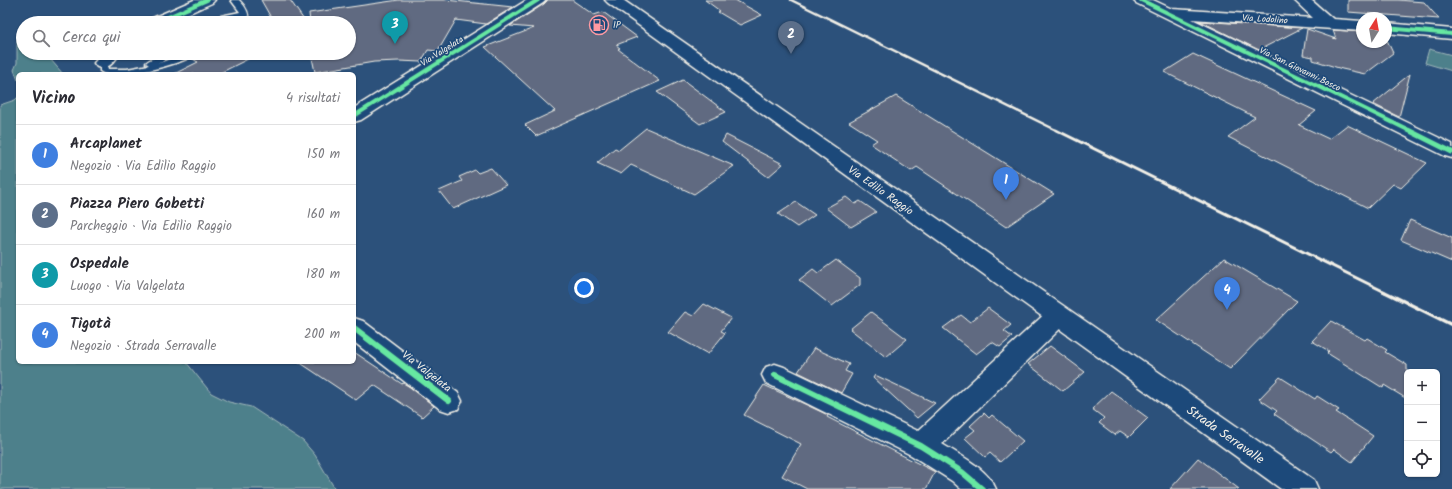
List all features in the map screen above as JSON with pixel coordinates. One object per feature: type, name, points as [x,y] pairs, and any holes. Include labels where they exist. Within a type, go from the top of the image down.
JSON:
[{"type":"street","points":[[170,16],[206,0]]},
{"type":"street","name":"Via Valgelata","points":[[356,115],[538,0]]},
{"type":"street","name":"Via Edilio Raggio","points":[[613,0],[1149,379]]},
{"type":"street","name":"Via San Giovanni Bosco","points":[[1141,0],[1452,152]]},
{"type":"street","points":[[1302,0],[1328,23]]},
{"type":"street","name":"Via Lodolino","points":[[1168,13],[1356,25]]},
{"type":"street","points":[[1392,29],[1452,34]]},
{"type":"street","points":[[921,446],[1058,316]]},
{"type":"street","name":"Via Valgelata","points":[[356,330],[449,401]]},
{"type":"street","points":[[775,375],[921,446],[962,472],[982,489]]},
{"type":"street","name":"Strada Serravalle","points":[[1149,379],[1304,489]]},
{"type":"lane","points":[[234,16],[244,14],[240,4],[235,0]]},
{"type":"lane","points":[[135,70],[159,60]]},
{"type":"lane","points":[[106,65],[116,72],[155,67],[179,60]]},
{"type":"green space","points":[[1429,49],[1452,55],[1452,71],[1425,63]]},
{"type":"green space","points":[[17,60],[51,60],[61,72],[16,72],[16,75],[14,70]]},
{"type":"green space","points":[[16,99],[16,364],[188,364],[211,393],[229,402],[251,407],[303,441],[315,455],[335,489],[0,489],[0,105]]},
{"type":"building","points":[[261,0],[290,0],[301,16],[270,16]]},
{"type":"building","points":[[399,0],[446,0],[513,7],[486,24],[456,20],[438,51],[428,50],[421,62],[374,62],[315,72],[312,60],[356,60],[356,16],[309,16],[309,13]]},
{"type":"building","points":[[548,0],[572,0],[594,15],[603,12],[637,37],[616,45],[620,48],[618,49],[660,81],[536,136],[525,125],[555,111],[485,47],[534,28],[510,26]]},
{"type":"building","points":[[705,0],[735,0],[762,15],[740,25],[718,12],[720,11]]},
{"type":"building","points":[[1348,0],[1398,0],[1424,2],[1439,19],[1392,15],[1392,12],[1348,12]]},
{"type":"building","points":[[1200,21],[1302,28],[1259,50]]},
{"type":"building","points":[[1307,29],[1336,39],[1333,30],[1356,32],[1356,48],[1391,48],[1393,53],[1365,74],[1342,69],[1313,60],[1313,57],[1303,55]]},
{"type":"building","points":[[1193,54],[1316,111],[1299,125],[1329,139],[1347,125],[1427,163],[1401,188],[1393,184],[1368,208],[1228,137],[1255,117],[1164,72]]},
{"type":"building","points":[[194,60],[246,60],[222,72],[178,72],[198,62]]},
{"type":"building","points":[[1410,74],[1399,117],[1373,104]]},
{"type":"building","points":[[683,80],[726,112],[700,124],[657,92]]},
{"type":"building","points":[[896,96],[1054,194],[1006,227],[917,167],[911,171],[871,144],[877,140],[849,122]]},
{"type":"building","points":[[646,128],[734,166],[694,194],[631,165],[621,174],[597,163],[615,148],[619,150]]},
{"type":"building","points":[[726,135],[783,164],[768,177],[722,142]]},
{"type":"building","points":[[491,168],[506,185],[453,209],[439,191],[462,181],[459,177],[475,170],[478,173]]},
{"type":"building","points":[[846,197],[855,204],[860,201],[876,212],[851,227],[826,208]]},
{"type":"building","points":[[796,202],[815,215],[797,227],[778,214]]},
{"type":"building","points":[[1410,220],[1452,238],[1452,262],[1401,240]]},
{"type":"building","points":[[1224,258],[1297,301],[1230,369],[1156,320]]},
{"type":"building","points":[[836,260],[860,278],[860,285],[832,306],[799,280],[813,269],[818,273]]},
{"type":"building","points":[[704,304],[731,318],[721,331],[725,333],[708,354],[668,332],[685,312],[693,316]]},
{"type":"building","points":[[988,308],[1011,325],[1004,331],[1012,337],[1000,347],[992,342],[976,354],[943,328],[961,315],[970,322]]},
{"type":"building","points":[[871,312],[907,339],[886,357],[850,329]]},
{"type":"building","points":[[1331,321],[1365,340],[1367,338],[1387,350],[1385,352],[1407,365],[1407,369],[1404,369],[1404,397],[1384,385],[1383,388],[1327,353],[1329,351],[1312,341]]},
{"type":"building","points":[[1050,346],[1085,372],[1063,391],[1028,364]]},
{"type":"building","points":[[814,348],[849,364],[845,371],[852,374],[841,393],[798,372]]},
{"type":"building","points":[[356,353],[402,384],[403,383],[410,387],[434,406],[422,417],[374,385],[356,400],[302,364],[356,364]]},
{"type":"building","points":[[875,375],[935,403],[917,418],[873,378]]},
{"type":"building","points":[[1280,377],[1315,399],[1317,396],[1339,410],[1336,412],[1373,436],[1352,462],[1334,449],[1331,452],[1274,414],[1277,411],[1259,399]]},
{"type":"building","points":[[764,385],[828,415],[827,417],[935,472],[926,489],[807,489],[782,476],[801,444],[744,415]]},
{"type":"building","points":[[1111,391],[1148,418],[1129,437],[1120,431],[1115,435],[1099,423],[1104,418],[1092,409]]},
{"type":"building","points":[[984,413],[989,418],[992,415],[1023,441],[1000,462],[990,453],[985,457],[965,438],[975,430],[970,426]]},
{"type":"building","points":[[1198,458],[1239,489],[1170,489]]},
{"type":"railway","points":[[791,0],[1058,131]]},
{"type":"railway","points":[[1056,130],[1385,292]]},
{"type":"railway","points":[[1383,291],[1452,325]]},
{"type":"cycle path","points":[[170,16],[207,0]]},
{"type":"cycle path","points":[[356,115],[538,0]]},
{"type":"cycle path","points":[[1141,0],[1452,152]]},
{"type":"cycle path","points":[[1392,29],[1452,34]]},
{"type":"cycle path","points":[[356,330],[449,401]]},
{"type":"cycle path","points":[[775,375],[921,446],[962,472],[982,489]]},
{"type":"place","name":"IP","points":[[599,25]]},
{"type":"place","name":"Ospedale","points":[[395,44]]},
{"type":"place","name":"Piazza Piero Gobetti","points":[[791,54]]},
{"type":"place","name":"Arcaplanet","points":[[1006,200]]},
{"type":"place","name":"Tigotà","points":[[1227,310]]}]
